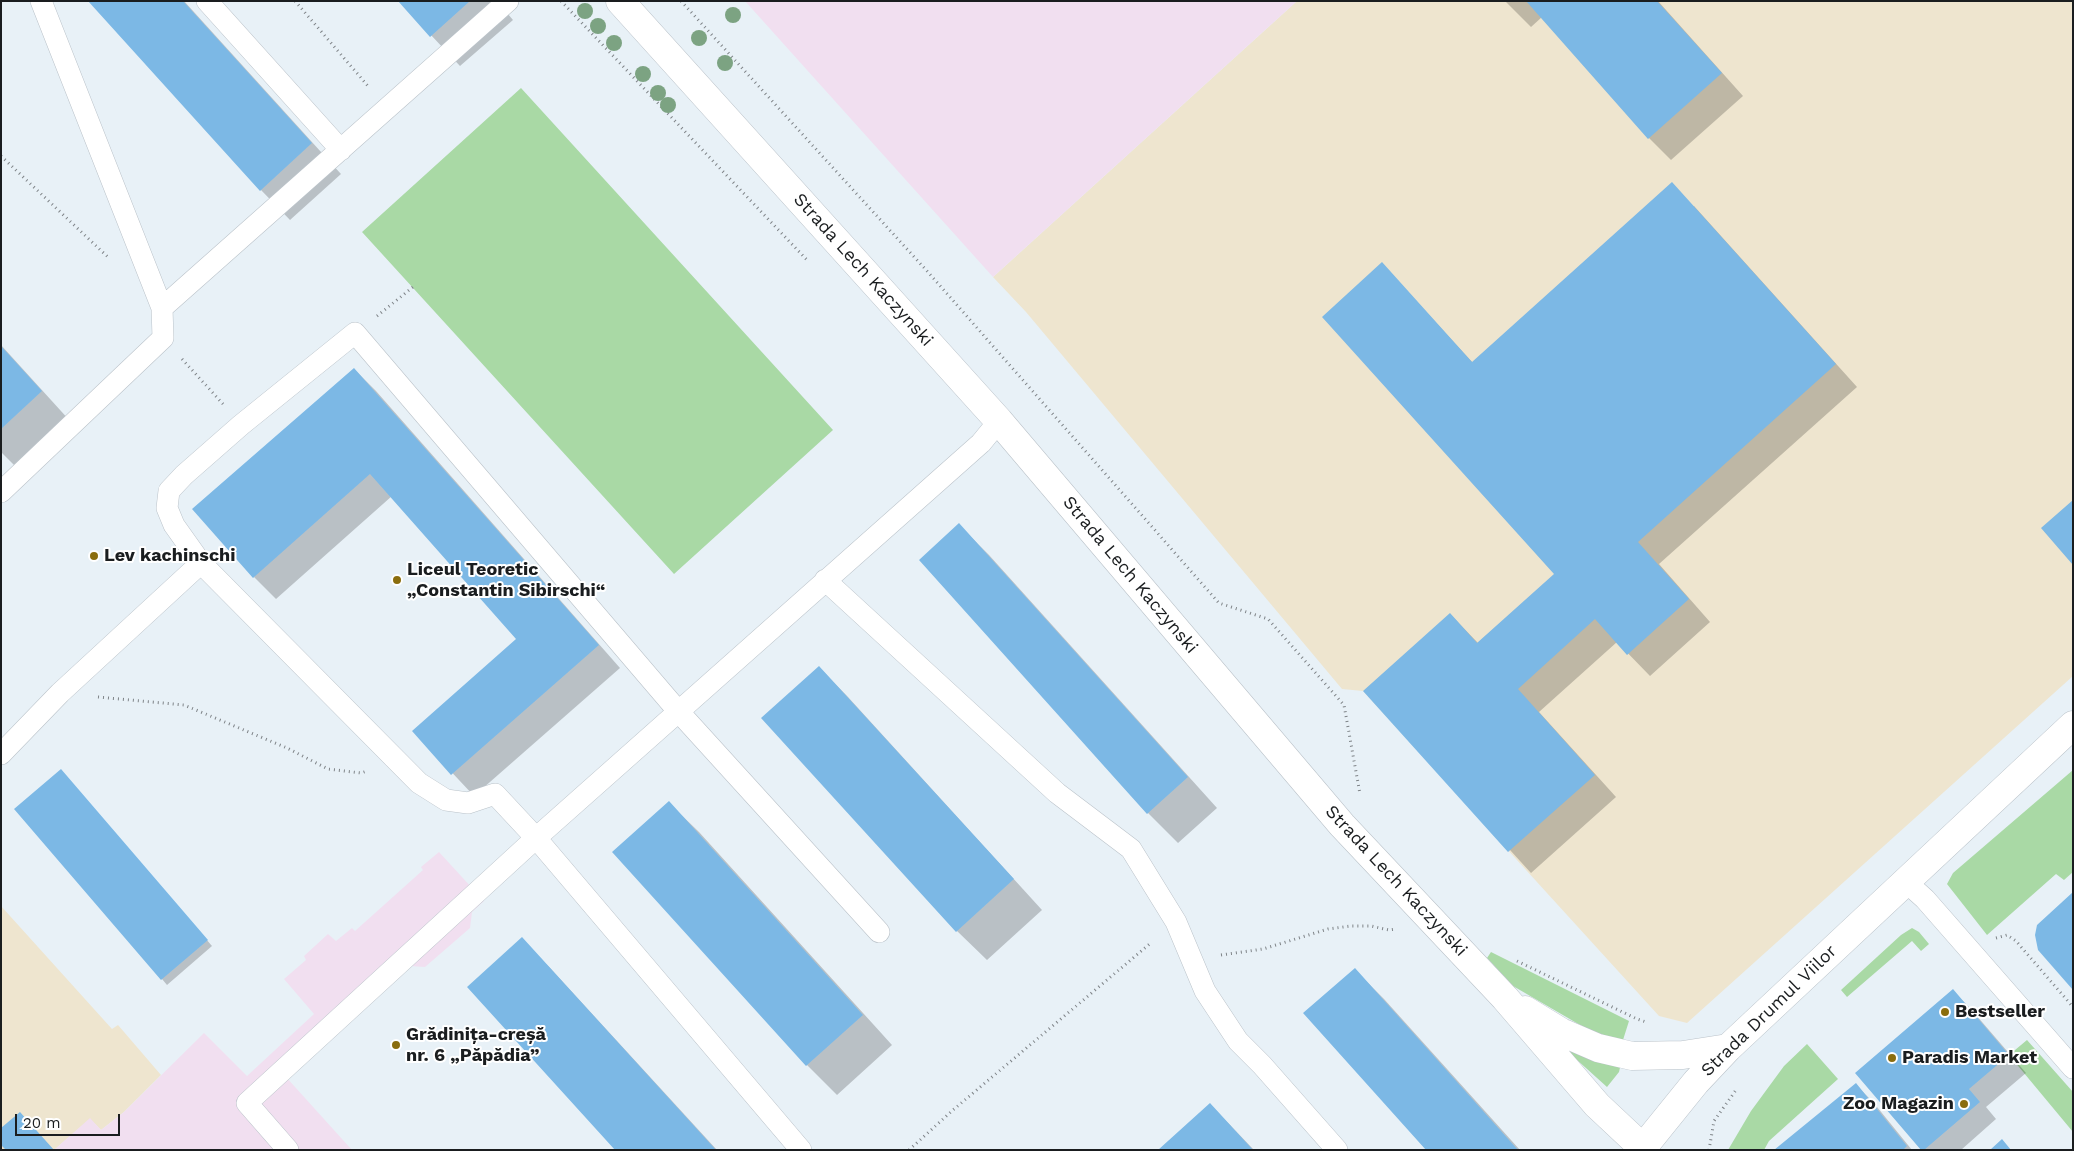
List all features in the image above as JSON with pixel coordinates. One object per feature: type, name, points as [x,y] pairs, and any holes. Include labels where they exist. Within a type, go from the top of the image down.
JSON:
[{"type":"street","name":"Strada Lech Kaczynski","points":[[620,1],[1000,420],[1342,825],[1505,998],[1597,1105],[1643,1149]]},
{"type":"street","name":"Strada Drumul Viilor","points":[[1643,1149],[1696,1082],[1728,1048],[2073,725]]},
{"type":"street","points":[[1505,998],[1561,1032],[1598,1048],[1632,1056],[1683,1055],[1728,1048]]},
{"type":"lane","points":[[1,492],[163,338],[162,308],[41,1]]},
{"type":"lane","points":[[207,1],[341,150]]},
{"type":"lane","points":[[162,308],[508,1]]},
{"type":"lane","points":[[801,1150],[536,838],[495,794],[468,803],[446,800],[419,783],[201,563],[174,525],[167,508],[169,491],[184,475],[241,425],[355,334],[678,711],[879,932]]},
{"type":"lane","points":[[288,1150],[247,1104],[536,838],[824,580],[981,443],[1000,420]]},
{"type":"lane","points":[[1,754],[60,693],[201,563]]},
{"type":"lane","points":[[824,580],[1057,793],[1131,849],[1176,922],[1205,992],[1238,1041],[1262,1064],[1337,1150]]},
{"type":"lane","points":[[1905,881],[1926,899],[2073,1068]]},
{"type":"path","points":[[295,1],[388,108]]},
{"type":"path","points":[[681,1],[926,271],[1219,604],[1268,619],[1344,705],[1361,802]]},
{"type":"path","points":[[1,156],[113,262]]},
{"type":"path","points":[[355,334],[413,287]]},
{"type":"path","points":[[163,338],[241,425]]},
{"type":"path","points":[[60,693],[184,705],[287,748],[328,769],[361,773],[396,761]]},
{"type":"path","points":[[909,1150],[952,1110],[1176,922]]},
{"type":"path","points":[[1191,959],[1263,949],[1328,929],[1371,926],[1389,930],[1399,928]]},
{"type":"path","points":[[1512,959],[1637,1019],[1655,1024]]},
{"type":"shaded area","points":[[745,1],[1297,1],[993,277]]},
{"type":"shaded area","points":[[1297,1],[2073,1],[2073,676],[1687,1023],[1659,1016],[1363,691],[1342,689],[1026,312],[993,277]]},
{"type":"shaded area","points":[[439,852],[484,901],[472,912],[470,928],[425,967],[410,966],[286,1077],[352,1150],[54,1150],[90,1118],[101,1130],[124,1112],[204,1033],[247,1076],[314,1014],[284,979],[306,960],[304,956],[328,934],[336,941],[352,928],[355,931],[423,870],[421,867]]},
{"type":"shaded area","points":[[1,906],[112,1029],[118,1025],[161,1075],[124,1112],[101,1130],[90,1119],[54,1150],[1,1150]]},
{"type":"green space","points":[[521,88],[833,430],[674,574],[362,232]]},
{"type":"green space","points":[[2073,770],[2073,872],[2064,880],[2056,874],[1987,935],[1947,884],[1953,873]]},
{"type":"green space","points":[[1912,928],[1919,932],[1929,944],[1921,951],[1912,941],[1847,997],[1841,990],[1901,935]]},
{"type":"green space","points":[[1491,952],[1629,1021],[1623,1040],[1599,1036],[1513,986],[1487,958]]},
{"type":"green space","points":[[2027,1040],[2073,1092],[2073,1132],[2009,1055]]},
{"type":"green space","points":[[1807,1044],[1838,1079],[1769,1141],[1764,1150],[1728,1150],[1751,1111],[1784,1066]]},
{"type":"green space","points":[[1570,1045],[1621,1063],[1619,1072],[1607,1087],[1566,1050]]},
{"type":"building","points":[[88,1],[183,1],[312,143],[260,191]]},
{"type":"building","points":[[398,1],[470,1],[430,37]]},
{"type":"building","points":[[1526,1],[1657,1],[1722,73],[1648,139]]},
{"type":"building","points":[[1672,182],[1836,364],[1638,542],[1689,599],[1627,655],[1595,619],[1518,689],[1595,775],[1508,852],[1363,691],[1450,613],[1477,643],[1554,574],[1322,317],[1382,262],[1472,362]]},
{"type":"building","points":[[1,346],[42,391],[1,429]]},
{"type":"building","points":[[354,368],[599,645],[451,775],[412,731],[516,639],[370,474],[253,578],[192,509]]},
{"type":"building","points":[[2073,500],[2073,565],[2041,528]]},
{"type":"building","points":[[959,523],[1188,777],[1147,814],[919,560]]},
{"type":"building","points":[[819,666],[1014,879],[956,932],[761,718]]},
{"type":"building","points":[[61,769],[208,940],[161,980],[14,809]]},
{"type":"building","points":[[669,801],[863,1015],[806,1066],[612,852]]},
{"type":"building","points":[[2073,892],[2073,990],[2038,950],[2035,935],[2037,925]]},
{"type":"building","points":[[522,937],[716,1150],[615,1150],[467,987]]},
{"type":"building","points":[[1355,968],[1518,1150],[1426,1150],[1303,1013]]},
{"type":"building","points":[[1953,989],[2009,1055],[1969,1089],[1980,1102],[1924,1150],[1921,1150],[1855,1073]]},
{"type":"building","points":[[1856,1083],[1907,1146],[1903,1150],[1774,1150]]},
{"type":"building","points":[[1210,1103],[1253,1150],[1158,1150]]},
{"type":"building","points":[[20,1112],[54,1150],[6,1150],[1,1145],[1,1128]]},
{"type":"building","points":[[2002,1139],[2011,1150],[1990,1150]]},
{"type":"place","name":"Lev kachinschi","points":[[94,556]]},
{"type":"place","name":"Liceul Teoretic „Constantin Sibirschi“","points":[[397,580]]},
{"type":"place","name":"Bestseller","points":[[1945,1012]]},
{"type":"place","name":"Grădinița-creșă nr. 6 „Păpădia”","points":[[396,1045]]},
{"type":"place","name":"Paradis Market","points":[[1892,1058]]},
{"type":"place","name":"Zoo Magazin","points":[[1964,1104]]}]
